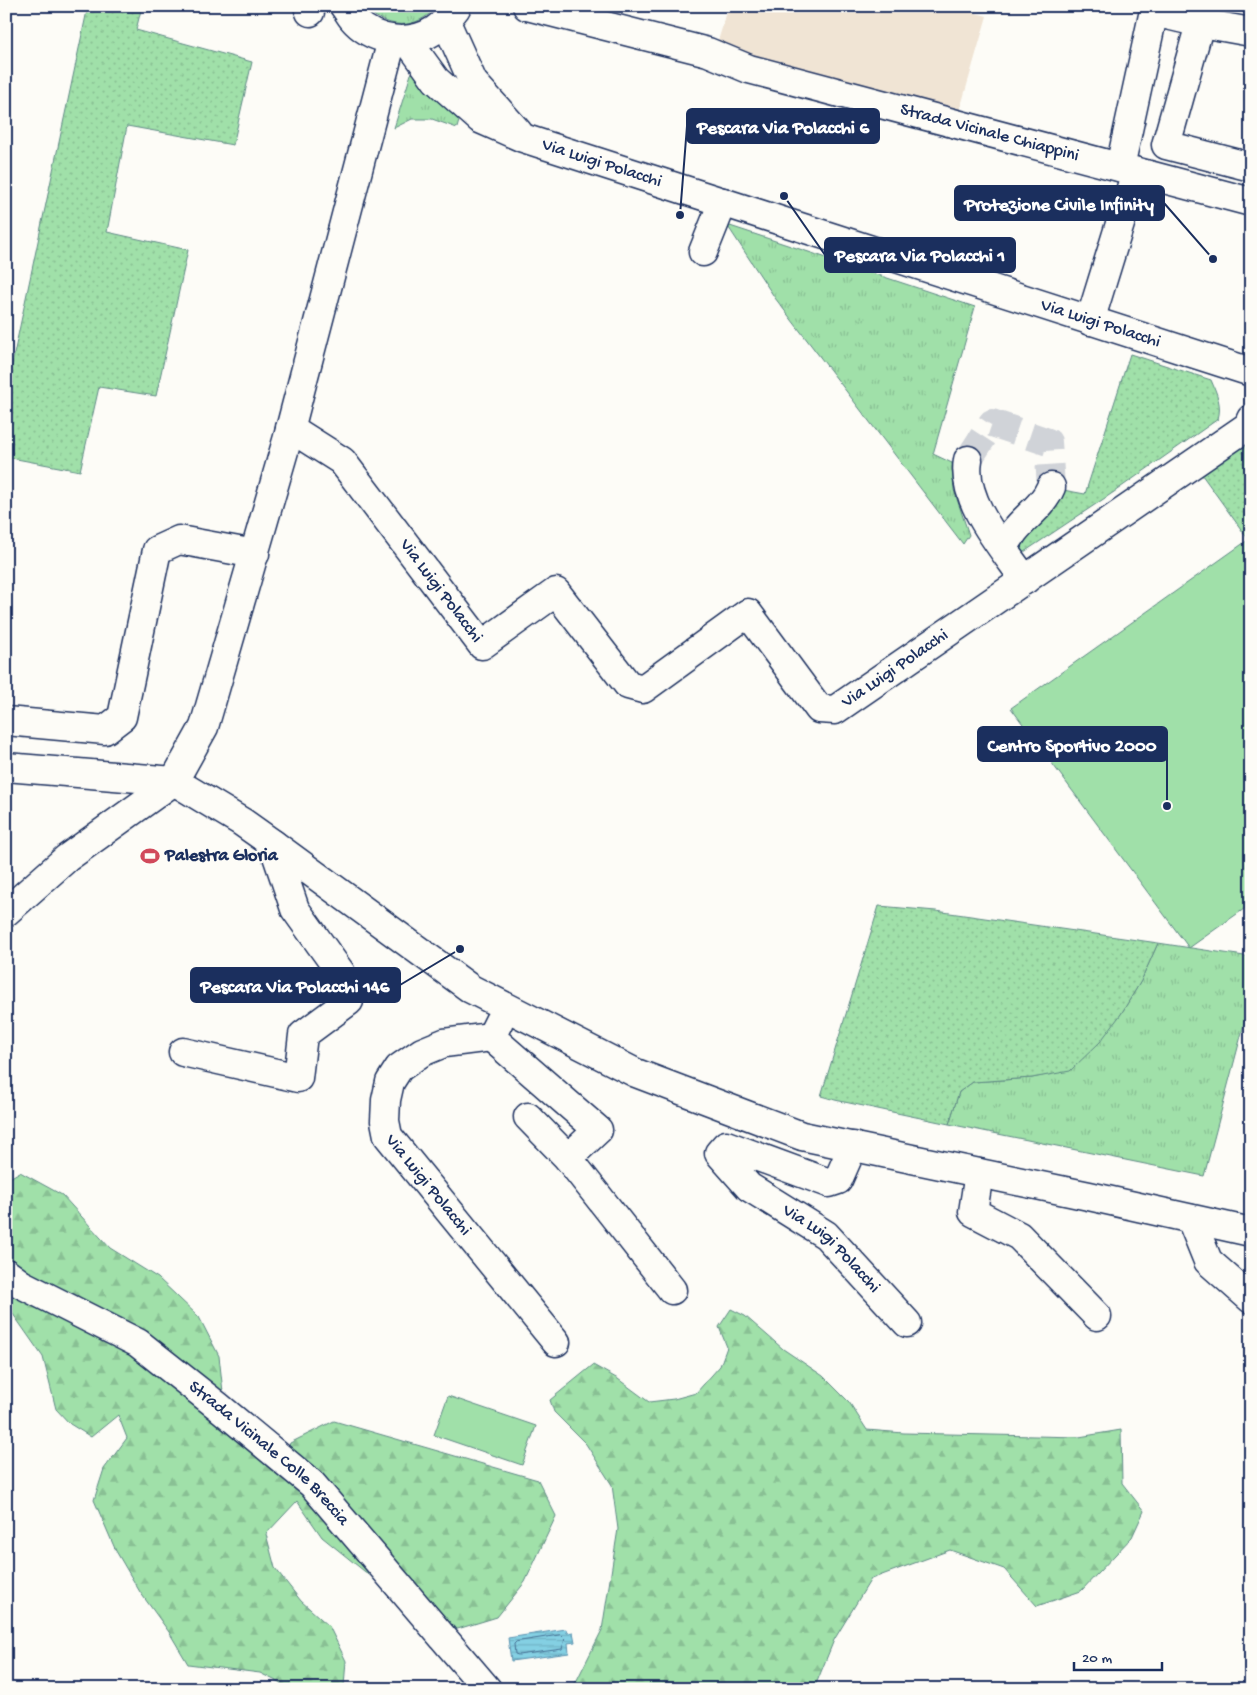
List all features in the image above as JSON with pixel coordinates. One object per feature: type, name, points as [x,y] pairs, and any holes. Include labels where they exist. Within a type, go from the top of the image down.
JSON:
[{"type":"street","points":[[344,6],[356,22],[373,34],[400,40],[428,34],[451,14]]},
{"type":"street","name":"Strada Vicinale Chiappini","points":[[527,6],[708,52],[758,71],[1251,202]]},
{"type":"street","points":[[1090,321],[1128,170],[1154,9],[1203,15],[1251,32]]},
{"type":"street","name":"Via Luigi Polacchi","points":[[451,14],[473,82],[523,138]]},
{"type":"street","points":[[1203,15],[1166,145],[1251,167]]},
{"type":"street","points":[[6,912],[67,858],[174,781],[204,727],[400,40]]},
{"type":"street","name":"Via Luigi Polacchi","points":[[400,40],[436,80],[480,119],[523,138],[1251,372]]},
{"type":"street","points":[[703,252],[723,202]]},
{"type":"street","name":"Via Luigi Polacchi","points":[[290,428],[342,461],[482,645],[556,592],[628,685],[643,689],[748,613],[819,708],[835,710],[1248,426],[1251,419]]},
{"type":"street","points":[[968,460],[966,472],[969,489],[986,524],[1025,580]]},
{"type":"street","points":[[1004,550],[1008,539],[1021,522],[1042,503],[1051,487]]},
{"type":"street","points":[[6,721],[105,730],[122,717],[157,550],[178,540],[254,554]]},
{"type":"street","points":[[6,768],[174,781],[242,822],[471,989],[636,1073],[802,1136],[1251,1232]]},
{"type":"street","points":[[183,1052],[298,1078],[303,1035],[349,1001],[341,973],[295,909],[273,844]]},
{"type":"street","points":[[507,1006],[491,1037],[598,1130],[568,1158]]},
{"type":"street","name":"Via Luigi Polacchi","points":[[491,1037],[444,1044],[422,1052],[399,1068],[390,1082],[386,1100],[385,1120],[388,1136],[556,1342]]},
{"type":"street","points":[[528,1118],[568,1158],[672,1290]]},
{"type":"street","name":"Via Luigi Polacchi","points":[[853,1146],[838,1180],[829,1183],[726,1145],[718,1152],[749,1187],[826,1235],[907,1323]]},
{"type":"street","points":[[979,1173],[973,1212],[1019,1236],[1098,1316]]},
{"type":"street","points":[[1191,1219],[1208,1261],[1251,1298]]},
{"type":"street","name":"Strada Vicinale Colle Breccia","points":[[6,1273],[21,1284],[138,1342],[312,1484],[487,1689]]},
{"type":"shaded area","points":[[729,6],[950,6],[987,16],[956,123],[716,47]]},
{"type":"green space","points":[[88,6],[142,6],[136,30],[252,62],[233,145],[127,126],[107,232],[188,250],[156,396],[99,387],[80,471],[6,457],[6,392]]},
{"type":"green space","points":[[362,6],[438,6],[420,20],[400,24],[381,19],[371,14]]},
{"type":"green space","points":[[417,69],[463,107],[457,128],[432,119],[412,119],[394,128],[411,74]]},
{"type":"green space","points":[[727,225],[975,307],[933,454],[952,463],[954,490],[969,535],[963,544],[775,298]]},
{"type":"green space","points":[[1130,354],[1211,380],[1219,404],[1218,419],[1018,556],[1015,536],[1063,490],[1085,494]]},
{"type":"green space","points":[[1251,440],[1251,543],[1202,475]]},
{"type":"green space","points":[[1248,540],[1251,544],[1251,904],[1189,948],[1011,708]]},
{"type":"green space","points":[[879,906],[936,911],[1158,943],[1141,981],[1121,1014],[1100,1042],[1070,1071],[1032,1078],[973,1082],[959,1092],[949,1124],[821,1096]]},
{"type":"green space","points":[[1158,943],[1251,957],[1251,998],[1204,1176],[949,1124],[959,1092],[973,1082],[1032,1078],[1070,1070],[1121,1014],[1141,981]]},
{"type":"green space","points":[[20,1172],[62,1195],[110,1248],[158,1278],[199,1317],[219,1356],[223,1392],[241,1442],[282,1466],[290,1443],[334,1421],[538,1480],[556,1516],[525,1582],[497,1617],[451,1631],[364,1571],[322,1537],[297,1501],[266,1534],[275,1568],[301,1601],[329,1626],[346,1661],[344,1686],[333,1689],[292,1689],[260,1673],[188,1664],[169,1632],[140,1592],[116,1551],[94,1500],[104,1469],[127,1438],[118,1415],[91,1437],[70,1424],[56,1409],[43,1357],[6,1304],[6,1180]]},
{"type":"green space","points":[[731,1309],[745,1316],[783,1349],[823,1376],[849,1402],[867,1430],[904,1433],[1079,1437],[1121,1430],[1122,1483],[1144,1511],[1132,1537],[1081,1591],[1037,1606],[1004,1569],[950,1550],[871,1579],[834,1640],[814,1689],[566,1689],[576,1682],[602,1630],[618,1529],[612,1485],[586,1444],[554,1412],[550,1400],[593,1365],[618,1379],[649,1402],[674,1399],[696,1393],[720,1366],[727,1347],[719,1327]]},
{"type":"green space","points":[[448,1396],[536,1426],[522,1465],[434,1435]]},
{"type":"water","points":[[566,1629],[567,1633],[573,1632],[575,1642],[568,1643],[569,1653],[511,1661],[508,1638]]},
{"type":"tunnel","points":[[968,460],[992,423],[1048,442],[1051,487]]},
{"type":"place","name":"Pescara Via Polacchi 1","points":[[784,196]]},
{"type":"place","name":"Pescara Via Polacchi 6","points":[[680,215]]},
{"type":"place","name":"Protezione Civile Infinity","points":[[1213,259]]},
{"type":"place","name":"Centro Sportivo 2000","points":[[1167,806]]},
{"type":"place","name":"Palestra Gloria","points":[[150,856]]},
{"type":"place","name":"Pescara Via Polacchi 146","points":[[460,949]]}]
